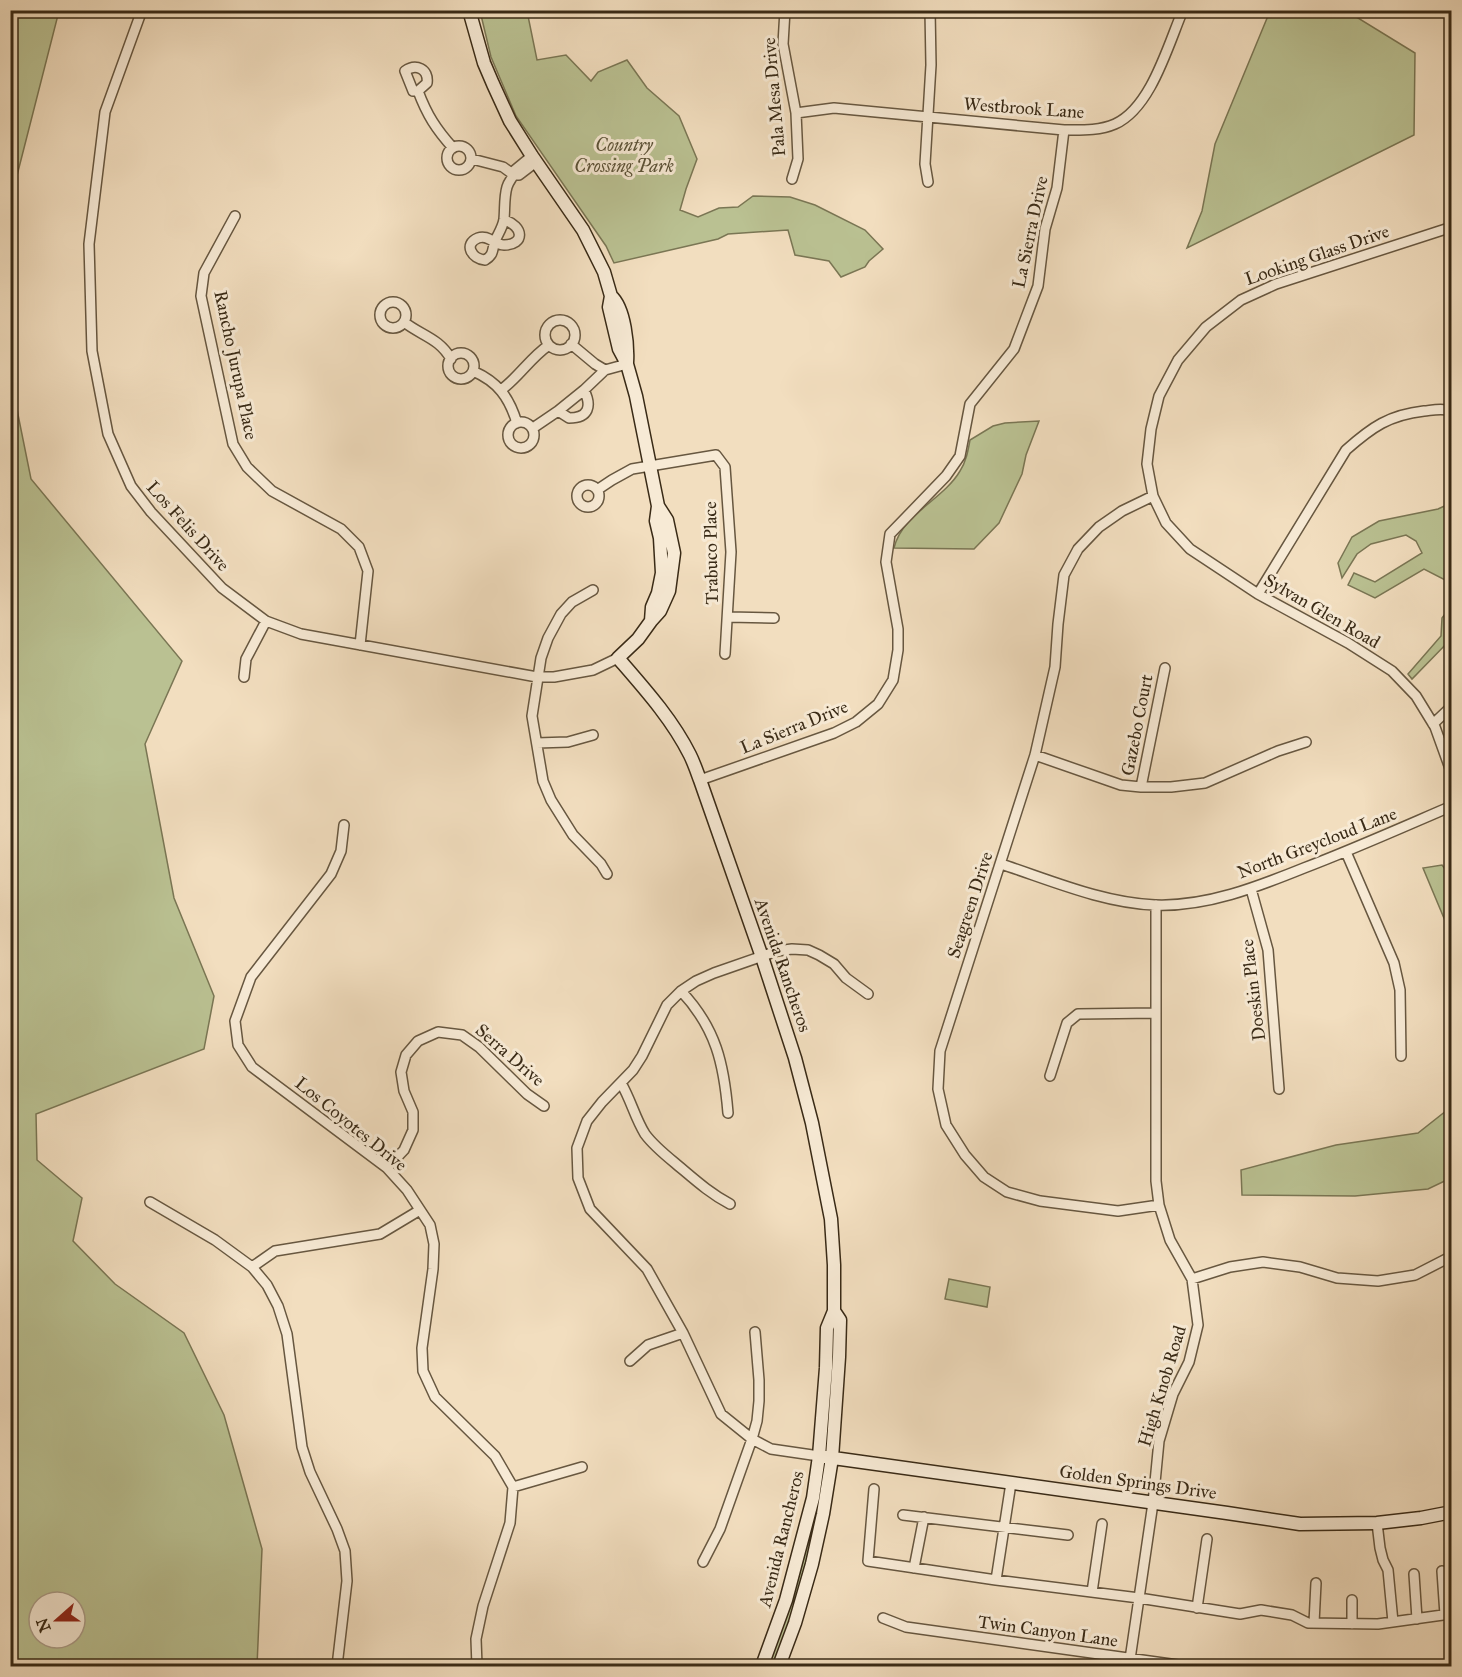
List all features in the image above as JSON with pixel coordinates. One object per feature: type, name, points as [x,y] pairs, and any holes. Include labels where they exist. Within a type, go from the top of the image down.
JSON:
[{"type":"main road","points":[[469,10],[484,63],[510,121],[583,230],[604,272],[611,296],[609,306],[619,349],[627,364],[636,396],[658,506],[656,521],[660,538],[662,573],[658,593],[652,607],[651,621],[638,639],[618,658]]},
{"type":"main road","name":"Avenida Rancheros","points":[[618,658],[672,725],[690,755],[700,780],[795,1058],[817,1143],[831,1219],[834,1311],[827,1328],[819,1456],[813,1498],[786,1600],[762,1666]]},
{"type":"main road","name":"Avenida Rancheros","points":[[779,1666],[795,1623],[812,1564],[832,1458],[840,1320],[834,1311]]},
{"type":"main road","name":"Golden Springs Drive","points":[[819,1456],[1300,1524],[1377,1523],[1452,1512]]},
{"type":"street","name":"Los Felis Drive","points":[[142,10],[105,112],[89,244],[92,351],[108,434],[131,486],[151,512],[222,588],[266,621],[301,634],[537,677],[594,670],[618,658]]},
{"type":"street","name":"Pala Mesa Drive","points":[[785,10],[783,44],[796,113],[798,159],[792,179]]},
{"type":"street","points":[[928,182],[925,164],[931,65],[930,10]]},
{"type":"street","name":"Westbrook Lane","points":[[796,113],[834,108],[1064,130],[1098,129],[1126,118],[1137,107],[1154,78],[1183,10]]},
{"type":"street","points":[[418,92],[429,118],[453,148]]},
{"type":"street","name":"La Sierra Drive","points":[[700,780],[834,733],[856,722],[878,704],[893,680],[898,650],[898,629],[886,562],[890,534],[946,476],[960,456],[970,404],[1014,349],[1038,286],[1045,229],[1057,188],[1064,130]]},
{"type":"street","points":[[458,146],[466,148],[472,159],[465,169],[461,170],[453,168],[447,160],[447,155],[458,146]]},
{"type":"street","points":[[472,159],[503,166],[514,175]]},
{"type":"street","points":[[504,220],[515,224],[519,232],[519,237],[509,245],[494,243],[504,220],[507,187],[510,179],[514,175],[519,175],[534,159]]},
{"type":"street","name":"Rancho Jurupa Place","points":[[235,216],[204,273],[201,296],[233,444],[247,467],[272,491],[341,529],[360,547],[368,572],[360,645]]},
{"type":"street","name":"Looking Glass Drive","points":[[1153,496],[1147,464],[1151,429],[1159,396],[1178,360],[1206,327],[1241,300],[1276,284],[1452,227]]},
{"type":"street","points":[[559,320],[570,324],[573,328],[571,344],[560,350],[549,345],[545,336],[553,322],[559,320]]},
{"type":"street","points":[[404,322],[433,339],[451,359]]},
{"type":"street","points":[[571,344],[605,370]]},
{"type":"street","points":[[501,390],[520,375],[538,352],[549,345]]},
{"type":"street","points":[[460,353],[471,358],[474,364],[469,376],[459,380],[451,375],[448,364],[451,359],[460,353]]},
{"type":"street","points":[[533,428],[558,411],[605,370],[627,364]]},
{"type":"street","points":[[473,370],[501,390],[517,423]]},
{"type":"street","points":[[558,411],[569,418],[581,416],[589,406],[589,399],[584,390]]},
{"type":"street","points":[[1258,594],[1346,450],[1384,421],[1409,413],[1443,408],[1452,411]]},
{"type":"street","points":[[523,422],[533,428],[534,438],[522,448],[516,446],[509,438],[508,432],[517,423],[523,422]]},
{"type":"street","name":"Trabuco Place","points":[[650,465],[716,455],[725,466],[731,552],[725,654]]},
{"type":"street","points":[[597,490],[632,469],[650,465]]},
{"type":"street","name":"Sylvan Glen Road","points":[[1153,496],[1166,523],[1190,549],[1258,594],[1348,643],[1392,671],[1416,696],[1433,724],[1452,774]]},
{"type":"street","name":"Seagreen Drive","points":[[1153,496],[1122,511],[1099,527],[1078,549],[1065,575],[1058,624],[1056,667],[1035,755],[940,1050],[938,1089],[946,1125],[965,1155],[984,1177],[1007,1192],[1040,1201],[1118,1211],[1159,1206]]},
{"type":"street","points":[[593,590],[572,602],[561,614],[548,638],[537,677],[532,716],[543,781],[551,800],[573,835],[601,864],[607,874]]},
{"type":"street","points":[[728,617],[774,618]]},
{"type":"street","points":[[244,677],[246,659],[266,621]]},
{"type":"street","name":"Gazebo Court","points":[[1142,787],[1165,668]]},
{"type":"street","points":[[1433,724],[1452,706]]},
{"type":"street","points":[[537,744],[568,742],[593,735]]},
{"type":"street","points":[[1035,755],[1121,785],[1171,788],[1205,783],[1278,751],[1306,742]]},
{"type":"street","name":"North Greycloud Lane","points":[[1001,864],[1114,900],[1156,905],[1194,902],[1251,889],[1346,852],[1452,806]]},
{"type":"street","name":"Los Coyotes Drive","points":[[344,825],[340,851],[331,874],[251,977],[235,1021],[238,1045],[252,1067],[387,1168],[407,1190],[430,1225],[434,1244],[433,1269],[422,1348],[423,1371],[435,1397],[495,1456],[513,1487]]},
{"type":"street","points":[[1346,852],[1394,963],[1400,990],[1401,1056]]},
{"type":"street","name":"Doeskin Place","points":[[1251,889],[1268,950],[1280,1089]]},
{"type":"street","name":"High Knob Road","points":[[1130,1663],[1153,1503],[1159,1441],[1173,1394],[1189,1362],[1198,1325],[1192,1279],[1170,1240],[1159,1206],[1156,1181],[1156,905]]},
{"type":"street","points":[[819,1456],[771,1449],[752,1439],[721,1414],[683,1333],[647,1269],[590,1209],[578,1178],[577,1148],[587,1121],[633,1070],[668,1005],[681,991],[696,981],[777,951],[808,950],[834,964],[846,978],[868,993]]},
{"type":"street","points":[[681,991],[704,1019],[719,1053],[724,1072],[728,1113]]},
{"type":"street","points":[[1050,1076],[1066,1023],[1078,1014],[1156,1013]]},
{"type":"street","name":"Serra Drive","points":[[387,1168],[404,1150],[413,1130],[414,1112],[404,1090],[401,1072],[405,1055],[418,1041],[438,1032],[462,1035],[478,1047],[526,1094],[544,1106]]},
{"type":"street","points":[[621,1083],[639,1123],[655,1146],[709,1192],[730,1204]]},
{"type":"street","points":[[150,1202],[215,1240],[252,1267],[267,1285],[278,1306],[287,1334],[302,1447],[310,1472],[345,1551],[347,1581],[338,1666]]},
{"type":"street","points":[[252,1267],[275,1251],[380,1234],[420,1210]]},
{"type":"street","points":[[1192,1279],[1230,1267],[1263,1262],[1300,1267],[1337,1278],[1378,1281],[1415,1275],[1452,1256]]},
{"type":"street","points":[[703,1562],[720,1529],[757,1421],[759,1401],[755,1332]]},
{"type":"street","points":[[630,1361],[648,1345],[683,1333]]},
{"type":"street","points":[[477,1666],[476,1639],[483,1606],[510,1523],[513,1487],[582,1467]]},
{"type":"street","points":[[996,1580],[1011,1483]]},
{"type":"street","points":[[874,1489],[868,1561],[996,1580],[1139,1598],[1240,1614],[1261,1610],[1292,1615],[1308,1623],[1352,1624],[1393,1622],[1448,1614],[1442,1571]]},
{"type":"street","points":[[903,1515],[1068,1534]]},
{"type":"street","points":[[914,1568],[924,1517]]},
{"type":"street","points":[[1377,1523],[1382,1554],[1388,1570],[1393,1622]]},
{"type":"street","points":[[1092,1592],[1102,1524]]},
{"type":"street","points":[[1197,1608],[1207,1539]]},
{"type":"street","points":[[1414,1574],[1417,1619]]},
{"type":"street","points":[[1314,1623],[1316,1583]]},
{"type":"street","points":[[1352,1600],[1352,1624]]},
{"type":"street","name":"Twin Canyon Lane","points":[[883,1618],[906,1627],[1130,1663],[1185,1666]]},
{"type":"green space","points":[[10,11],[59,11],[11,199]]},
{"type":"green space","name":"Country Crossing Park","points":[[480,11],[527,11],[537,60],[566,55],[591,81],[598,72],[627,60],[647,88],[679,116],[697,159],[680,210],[698,217],[719,208],[738,207],[753,196],[790,197],[815,205],[865,230],[883,249],[865,267],[841,277],[829,261],[795,255],[788,230],[728,234],[718,239],[614,263],[606,246],[516,116],[491,57]]},
{"type":"green space","points":[[1270,11],[1351,11],[1353,15],[1415,53],[1414,135],[1187,248],[1202,211],[1215,144]]},
{"type":"green space","points":[[11,380],[31,479],[182,661],[145,744],[174,898],[214,996],[204,1049],[36,1114],[37,1160],[82,1198],[73,1241],[115,1284],[184,1333],[224,1415],[262,1549],[257,1666],[11,1666]]},
{"type":"green space","points":[[1039,421],[1026,455],[1022,474],[999,523],[974,549],[894,548],[905,526],[953,481],[965,460],[970,440],[993,426]]},
{"type":"green space","points":[[1451,503],[1451,583],[1424,569],[1375,598],[1348,585],[1354,573],[1375,582],[1422,553],[1416,541],[1406,535],[1371,544],[1357,554],[1342,578],[1338,563],[1352,537],[1379,521],[1438,509]]},
{"type":"green space","points":[[1451,606],[1451,639],[1412,679],[1408,674],[1441,636],[1442,618]]},
{"type":"green space","points":[[1442,865],[1451,877],[1451,935],[1423,868]]},
{"type":"green space","points":[[1451,1107],[1451,1178],[1428,1189],[1355,1196],[1242,1195],[1241,1170],[1336,1145],[1418,1133]]},
{"type":"green space","points":[[949,1279],[990,1287],[987,1307],[945,1299]]},
{"type":"green space","points":[[821,1458],[830,1460],[820,1516],[777,1666],[763,1666]]}]
